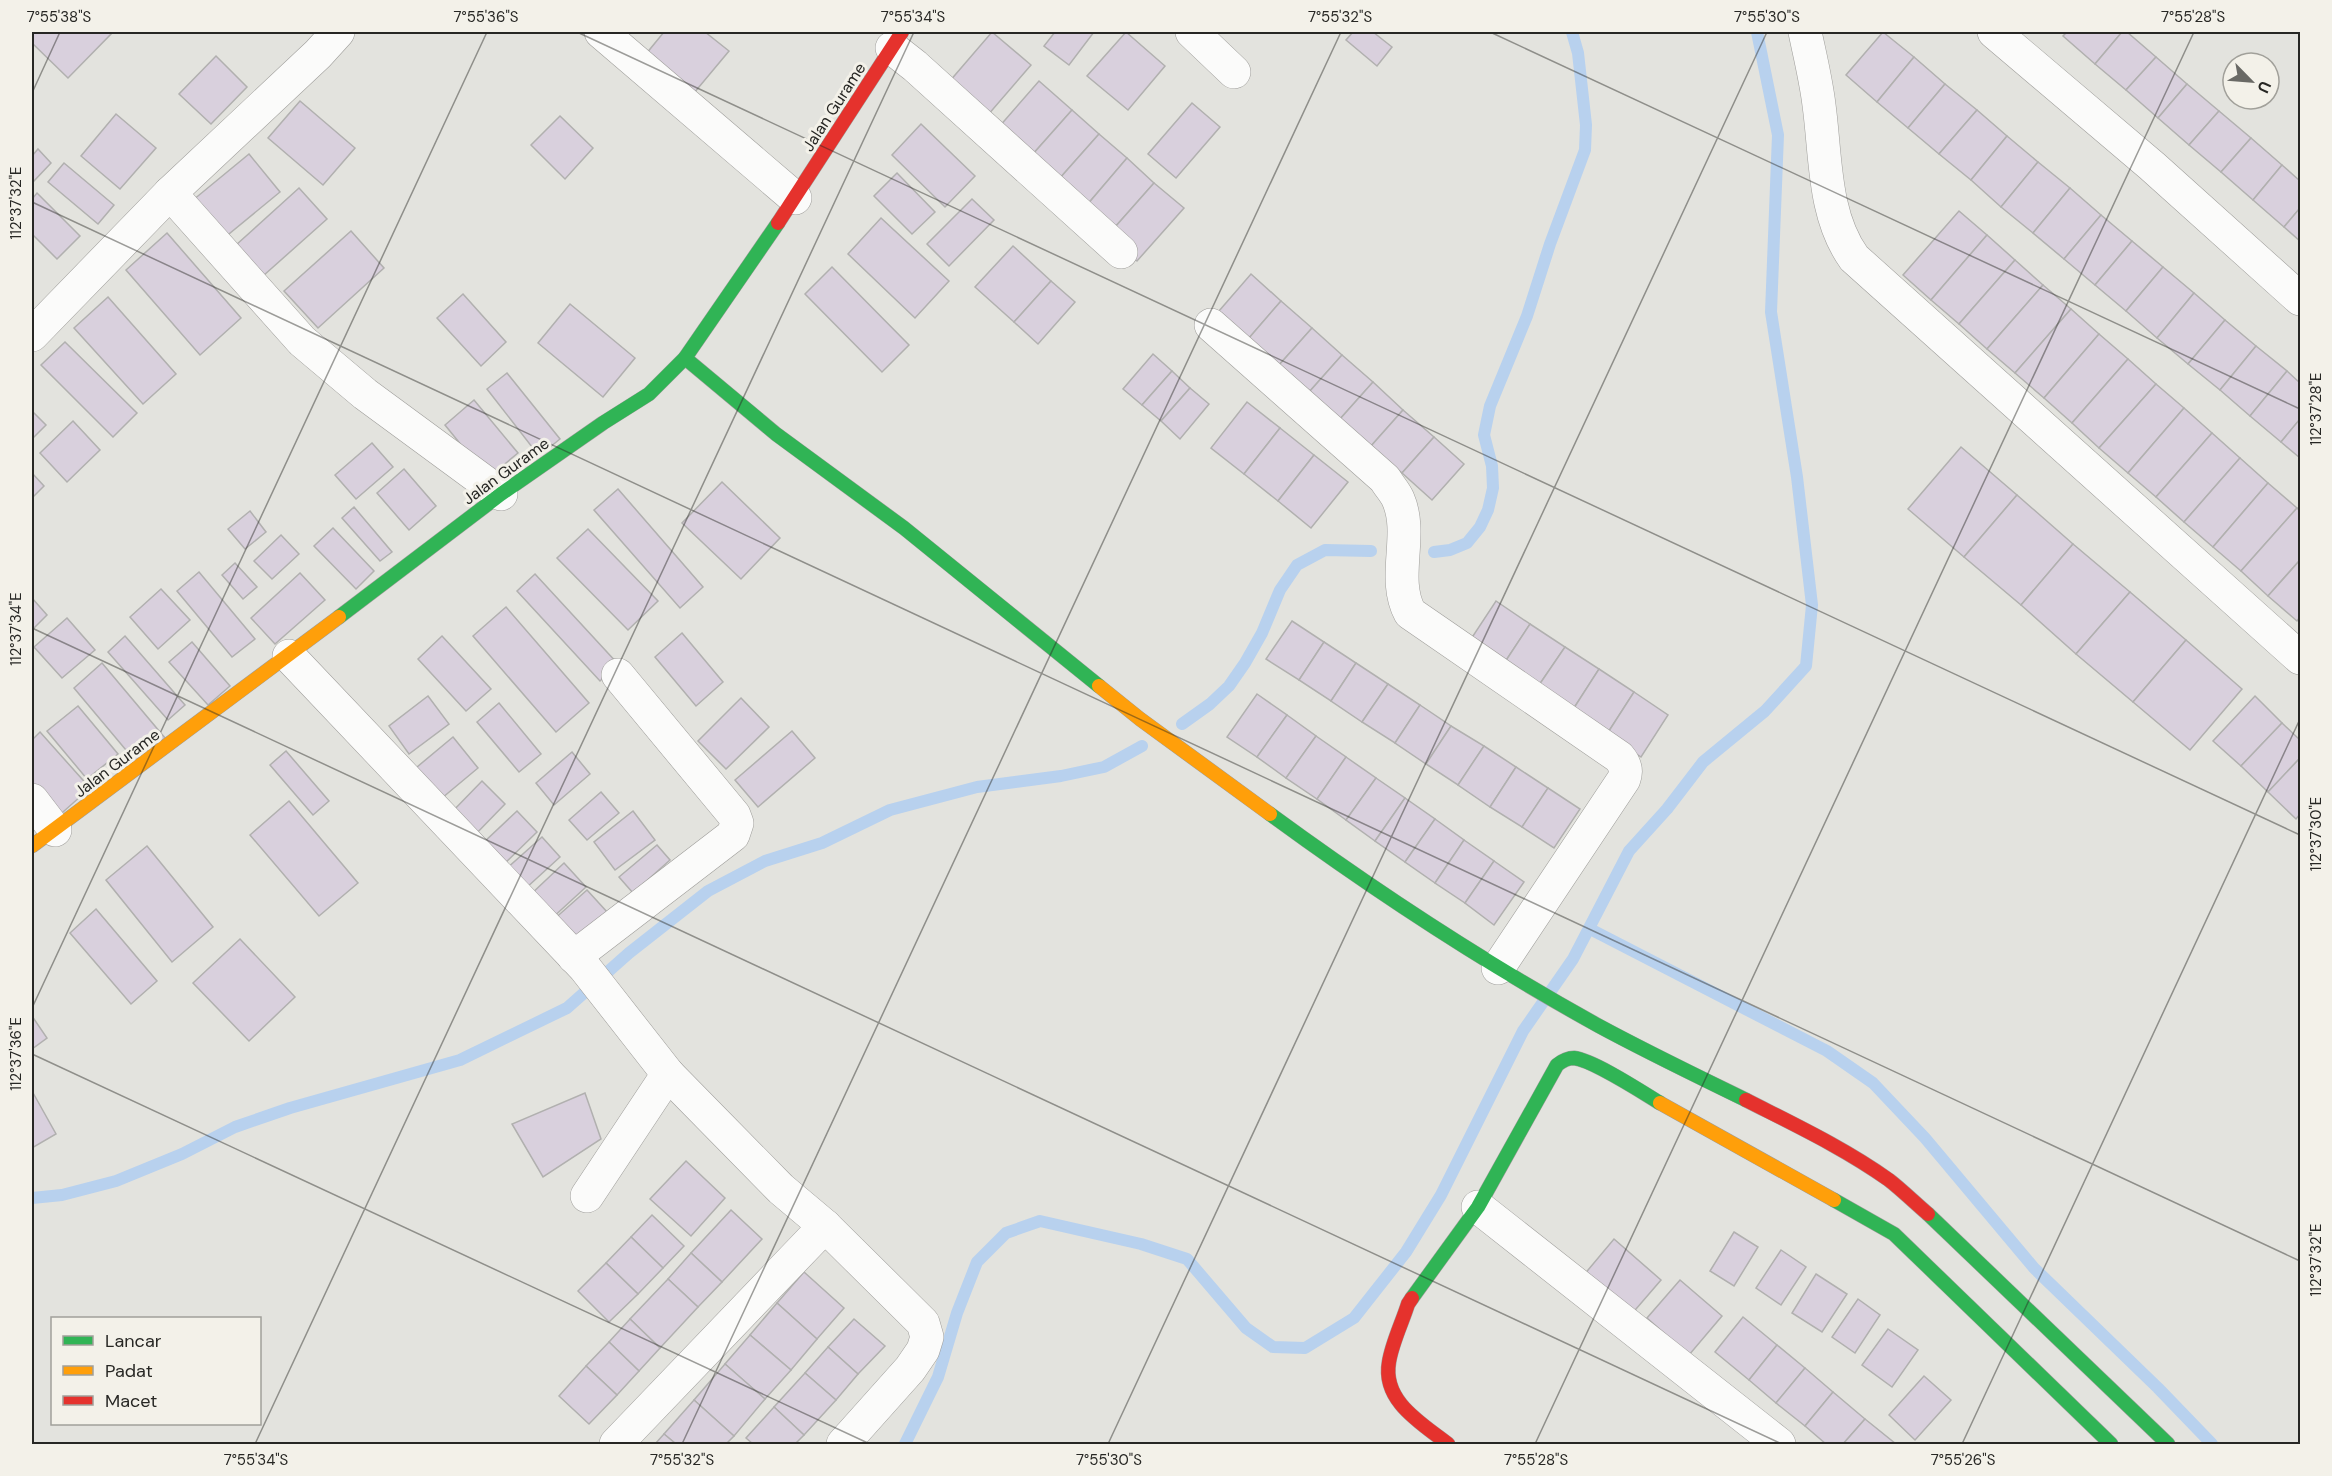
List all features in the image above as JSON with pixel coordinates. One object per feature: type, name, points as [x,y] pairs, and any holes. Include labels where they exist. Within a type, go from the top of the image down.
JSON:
[{"type":"street","points":[[32,335],[170,193],[318,54],[338,32]]},
{"type":"street","points":[[601,32],[795,198]]},
{"type":"street","points":[[1192,32],[1234,72]]},
{"type":"street","points":[[1805,32],[1818,98],[1833,218],[1854,258],[2301,658]]},
{"type":"street","points":[[1994,32],[2152,166],[2301,298]]},
{"type":"street","points":[[897,40],[915,66],[1121,252]]},
{"type":"street","name":"Jalan Gurame","points":[[43,838],[289,656],[501,494],[649,394],[685,358],[795,198],[897,40]]},
{"type":"street","points":[[170,193],[302,341],[365,394],[501,494]]},
{"type":"street","points":[[1211,325],[1385,479],[1398,499],[1402,516],[1402,595],[1410,614],[1620,757],[1623,762],[1626,773],[1624,779],[1511,975]]},
{"type":"street","points":[[685,358],[776,434],[904,528],[1140,719],[1340,866],[1511,975],[1592,1021],[1819,1137],[1891,1182],[1942,1226],[2168,1444]]},
{"type":"street","points":[[289,656],[579,962],[668,1074],[781,1189],[825,1226],[918,1316],[926,1328],[927,1337],[923,1350],[910,1369],[843,1444]]},
{"type":"street","points":[[579,962],[734,835],[736,827],[734,815],[618,675]]},
{"type":"street","points":[[32,800],[43,838]]},
{"type":"street","points":[[1586,1061],[1592,1021]]},
{"type":"street","points":[[1448,1444],[1407,1413],[1396,1400],[1388,1379],[1389,1361],[1408,1304],[1478,1207],[1557,1065],[1564,1059],[1574,1057],[1586,1061],[1894,1234],[2111,1444]]},
{"type":"street","points":[[588,1196],[668,1074]]},
{"type":"street","points":[[1478,1207],[1779,1444]]},
{"type":"street","points":[[616,1444],[825,1226]]},
{"type":"building","points":[[32,32],[108,32],[111,34],[68,78],[32,43]]},
{"type":"building","points":[[664,32],[705,32],[729,51],[694,93],[646,54]]},
{"type":"building","points":[[992,32],[1031,65],[981,123],[943,89]]},
{"type":"building","points":[[1055,32],[1094,32],[1069,65],[1044,46]]},
{"type":"building","points":[[1126,32],[1165,66],[1128,110],[1087,76]]},
{"type":"building","points":[[1353,32],[1373,32],[1392,47],[1377,66],[1346,40]]},
{"type":"building","points":[[1883,32],[1914,57],[1877,102],[1846,75]]},
{"type":"building","points":[[2067,32],[2122,32],[2095,64],[2063,36]]},
{"type":"building","points":[[2122,32],[2127,32],[2156,57],[2126,90],[2095,64]]},
{"type":"building","points":[[216,56],[247,87],[211,124],[179,94]]},
{"type":"building","points":[[1914,57],[1945,84],[1908,128],[1877,102]]},
{"type":"building","points":[[2156,57],[2187,84],[2158,118],[2126,90]]},
{"type":"building","points":[[1039,81],[1072,110],[1025,163],[992,135]]},
{"type":"building","points":[[1945,84],[1977,110],[1939,154],[1908,128]]},
{"type":"building","points":[[2187,84],[2219,111],[2189,145],[2158,118]]},
{"type":"building","points":[[300,101],[355,148],[323,185],[268,138]]},
{"type":"building","points":[[1192,103],[1220,127],[1176,178],[1148,154]]},
{"type":"building","points":[[1072,110],[1099,134],[1052,187],[1025,163]]},
{"type":"building","points":[[1977,110],[2007,136],[1971,180],[1939,154]]},
{"type":"building","points":[[2219,111],[2251,138],[2221,172],[2189,145]]},
{"type":"building","points":[[116,114],[156,148],[120,189],[81,156]]},
{"type":"building","points":[[560,116],[593,148],[565,179],[531,145]]},
{"type":"building","points":[[921,124],[975,176],[945,207],[892,155]]},
{"type":"building","points":[[1099,134],[1127,158],[1081,212],[1052,187]]},
{"type":"building","points":[[2007,136],[2038,162],[2001,207],[1971,180]]},
{"type":"building","points":[[2251,138],[2282,165],[2253,200],[2221,172]]},
{"type":"building","points":[[38,149],[51,163],[32,183],[32,156]]},
{"type":"building","points":[[249,154],[280,192],[218,243],[187,205]]},
{"type":"building","points":[[1127,158],[1154,183],[1108,235],[1081,212]]},
{"type":"building","points":[[2038,162],[2070,188],[2033,233],[2001,207]]},
{"type":"building","points":[[64,163],[114,205],[98,224],[48,182]]},
{"type":"building","points":[[2282,165],[2300,181],[2300,208],[2284,227],[2253,200]]},
{"type":"building","points":[[897,173],[935,212],[912,234],[874,196]]},
{"type":"building","points":[[1154,183],[1184,208],[1137,261],[1108,235]]},
{"type":"building","points":[[299,188],[327,219],[263,276],[236,245]]},
{"type":"building","points":[[2070,188],[2101,215],[2064,259],[2033,233]]},
{"type":"building","points":[[37,193],[80,236],[57,259],[32,234],[32,199]]},
{"type":"building","points":[[972,199],[994,220],[949,266],[927,244]]},
{"type":"building","points":[[2300,208],[2300,241],[2284,227]]},
{"type":"building","points":[[1959,211],[1987,235],[1931,300],[1903,275]]},
{"type":"building","points":[[2101,215],[2132,241],[2095,285],[2064,259]]},
{"type":"building","points":[[881,218],[949,281],[915,318],[848,254]]},
{"type":"building","points":[[351,231],[384,268],[318,328],[284,291]]},
{"type":"building","points":[[167,233],[241,318],[200,355],[126,270]]},
{"type":"building","points":[[1987,235],[2015,260],[1959,324],[1931,300]]},
{"type":"building","points":[[2132,241],[2163,267],[2126,311],[2095,285]]},
{"type":"building","points":[[1013,246],[1051,281],[1014,322],[975,287]]},
{"type":"building","points":[[2015,260],[2043,285],[1987,349],[1959,324]]},
{"type":"building","points":[[832,267],[909,345],[882,372],[805,294]]},
{"type":"building","points":[[2163,267],[2194,293],[2157,338],[2126,311]]},
{"type":"building","points":[[1251,274],[1281,301],[1249,338],[1219,311]]},
{"type":"building","points":[[1051,281],[1075,302],[1038,344],[1014,322]]},
{"type":"building","points":[[2043,285],[2071,309],[2015,373],[1987,349]]},
{"type":"building","points":[[2194,293],[2225,320],[2188,364],[2157,338]]},
{"type":"building","points":[[463,294],[506,342],[481,366],[437,318]]},
{"type":"building","points":[[108,297],[176,374],[143,404],[74,328]]},
{"type":"building","points":[[1281,301],[1312,328],[1279,365],[1249,338]]},
{"type":"building","points":[[570,304],[635,358],[603,397],[538,343]]},
{"type":"building","points":[[2071,309],[2099,334],[2044,398],[2015,373]]},
{"type":"building","points":[[2225,320],[2256,346],[2220,390],[2188,364]]},
{"type":"building","points":[[1312,328],[1342,355],[1310,391],[1279,365]]},
{"type":"building","points":[[2099,334],[2128,359],[2072,423],[2044,398]]},
{"type":"building","points":[[65,342],[137,413],[113,437],[41,365]]},
{"type":"building","points":[[2256,346],[2287,371],[2250,416],[2220,390]]},
{"type":"building","points":[[1153,354],[1172,371],[1142,405],[1123,389]]},
{"type":"building","points":[[1342,355],[1373,382],[1340,419],[1310,391]]},
{"type":"building","points":[[2128,359],[2156,384],[2099,448],[2072,423]]},
{"type":"building","points":[[1172,371],[1190,388],[1161,421],[1142,405]]},
{"type":"building","points":[[2287,371],[2300,383],[2300,419],[2281,442],[2250,416]]},
{"type":"building","points":[[507,373],[560,439],[539,456],[487,389]]},
{"type":"building","points":[[1373,382],[1403,410],[1371,446],[1340,419]]},
{"type":"building","points":[[2156,384],[2184,408],[2128,473],[2099,448]]},
{"type":"building","points":[[1190,388],[1209,404],[1180,439],[1161,421]]},
{"type":"building","points":[[474,400],[518,453],[488,478],[445,425]]},
{"type":"building","points":[[1247,402],[1280,428],[1244,474],[1211,448]]},
{"type":"building","points":[[2184,408],[2212,433],[2156,497],[2128,473]]},
{"type":"building","points":[[1403,410],[1434,437],[1402,473],[1371,446]]},
{"type":"building","points":[[32,411],[46,425],[32,439]]},
{"type":"building","points":[[2300,419],[2300,458],[2281,442]]},
{"type":"building","points":[[73,421],[100,450],[67,482],[40,453]]},
{"type":"building","points":[[1280,428],[1314,455],[1278,501],[1244,474]]},
{"type":"building","points":[[2212,433],[2240,458],[2184,522],[2156,497]]},
{"type":"building","points":[[1434,437],[1464,464],[1432,500],[1402,473]]},
{"type":"building","points":[[372,443],[393,467],[356,499],[335,475]]},
{"type":"building","points":[[1961,447],[2017,495],[1964,557],[1908,509]]},
{"type":"building","points":[[1314,455],[1348,482],[1311,528],[1278,501]]},
{"type":"building","points":[[2240,458],[2268,483],[2213,547],[2184,522]]},
{"type":"building","points":[[404,469],[436,506],[409,530],[377,493]]},
{"type":"building","points":[[32,473],[44,486],[32,498]]},
{"type":"building","points":[[722,482],[780,538],[741,579],[682,523]]},
{"type":"building","points":[[2268,483],[2297,508],[2241,571],[2213,547]]},
{"type":"building","points":[[618,489],[703,587],[680,608],[594,510]]},
{"type":"building","points":[[2017,495],[2073,544],[2021,605],[1964,557]]},
{"type":"building","points":[[354,507],[392,552],[380,561],[342,518]]},
{"type":"building","points":[[2297,508],[2300,511],[2300,560],[2268,596],[2241,571]]},
{"type":"building","points":[[250,511],[266,532],[245,549],[228,529]]},
{"type":"building","points":[[333,528],[374,571],[356,589],[314,546]]},
{"type":"building","points":[[588,529],[658,601],[628,630],[557,558]]},
{"type":"building","points":[[281,535],[299,554],[272,579],[254,561]]},
{"type":"building","points":[[2073,544],[2130,592],[2076,654],[2021,605]]},
{"type":"building","points":[[2300,560],[2300,617],[2297,621],[2268,596]]},
{"type":"building","points":[[235,563],[257,587],[243,599],[222,575]]},
{"type":"building","points":[[199,572],[255,639],[232,657],[177,591]]},
{"type":"building","points":[[300,573],[325,600],[275,644],[251,618]]},
{"type":"building","points":[[535,574],[618,664],[600,681],[517,591]]},
{"type":"building","points":[[161,589],[190,620],[158,649],[130,617]]},
{"type":"building","points":[[2130,592],[2186,640],[2133,702],[2076,654]]},
{"type":"building","points":[[32,598],[47,615],[32,630]]},
{"type":"building","points":[[1496,601],[1530,624],[1503,665],[1469,642]]},
{"type":"building","points":[[506,607],[589,703],[556,732],[473,636]]},
{"type":"building","points":[[67,618],[95,650],[62,678],[34,647]]},
{"type":"building","points":[[1292,621],[1324,642],[1299,680],[1266,659]]},
{"type":"building","points":[[1530,624],[1565,647],[1537,688],[1503,665]]},
{"type":"building","points":[[682,633],[723,682],[696,706],[655,657]]},
{"type":"building","points":[[125,636],[185,705],[168,720],[108,652]]},
{"type":"building","points":[[442,636],[491,689],[466,711],[418,659]]},
{"type":"building","points":[[2186,640],[2242,689],[2190,750],[2133,702]]},
{"type":"building","points":[[192,642],[230,686],[208,705],[169,662]]},
{"type":"building","points":[[1324,642],[1356,663],[1331,701],[1299,680]]},
{"type":"building","points":[[1565,647],[1599,669],[1572,711],[1537,688]]},
{"type":"building","points":[[102,663],[165,738],[136,762],[74,688]]},
{"type":"building","points":[[1356,663],[1388,684],[1362,722],[1331,701]]},
{"type":"building","points":[[1599,669],[1634,692],[1607,734],[1572,711]]},
{"type":"building","points":[[1388,684],[1420,705],[1395,743],[1362,722]]},
{"type":"building","points":[[1634,692],[1668,715],[1641,757],[1607,734]]},
{"type":"building","points":[[1257,694],[1287,715],[1257,757],[1227,737]]},
{"type":"building","points":[[428,696],[449,724],[409,754],[389,726]]},
{"type":"building","points":[[2255,696],[2282,723],[2241,766],[2213,741]]},
{"type":"building","points":[[741,698],[769,727],[726,769],[698,741]]},
{"type":"building","points":[[499,703],[541,754],[519,772],[477,722]]},
{"type":"building","points":[[1420,705],[1451,726],[1426,764],[1395,743]]},
{"type":"building","points":[[78,706],[118,754],[87,779],[47,731]]},
{"type":"building","points":[[1287,715],[1316,736],[1286,778],[1257,757]]},
{"type":"building","points":[[2282,723],[2300,740],[2300,758],[2268,792],[2241,766]]},
{"type":"building","points":[[1451,726],[1484,746],[1458,785],[1426,764]]},
{"type":"building","points":[[792,731],[815,758],[758,807],[735,780]]},
{"type":"building","points":[[40,732],[90,788],[54,820],[32,790],[32,740]]},
{"type":"building","points":[[1316,736],[1346,757],[1317,799],[1286,778]]},
{"type":"building","points":[[453,737],[478,768],[436,803],[411,772]]},
{"type":"building","points":[[1484,746],[1516,767],[1490,807],[1458,785]]},
{"type":"building","points":[[286,751],[329,801],[313,815],[270,765]]},
{"type":"building","points":[[572,752],[590,774],[554,805],[536,783]]},
{"type":"building","points":[[1346,757],[1376,778],[1346,820],[1317,799]]},
{"type":"building","points":[[2300,758],[2300,814],[2296,819],[2268,792]]},
{"type":"building","points":[[1516,767],[1548,788],[1522,827],[1490,807]]},
{"type":"building","points":[[1376,778],[1405,798],[1375,841],[1346,820]]},
{"type":"building","points":[[482,781],[505,804],[473,837],[450,814]]},
{"type":"building","points":[[1548,788],[1580,809],[1554,848],[1522,827]]},
{"type":"building","points":[[601,792],[619,813],[587,840],[569,820]]},
{"type":"building","points":[[1405,798],[1435,819],[1405,862],[1375,841]]},
{"type":"building","points":[[289,801],[358,883],[319,916],[250,835]]},
{"type":"building","points":[[517,811],[537,832],[502,866],[482,844]]},
{"type":"building","points":[[633,811],[655,840],[615,870],[594,842]]},
{"type":"building","points":[[1435,819],[1464,840],[1435,883],[1405,862]]},
{"type":"building","points":[[542,837],[560,857],[525,889],[506,869]]},
{"type":"building","points":[[1464,840],[1494,861],[1465,903],[1435,883]]},
{"type":"building","points":[[657,845],[670,860],[633,893],[619,877]]},
{"type":"building","points":[[147,846],[213,927],[172,962],[106,880]]},
{"type":"building","points":[[1494,861],[1524,882],[1494,925],[1465,903]]},
{"type":"building","points":[[564,863],[586,887],[550,920],[528,897]]},
{"type":"building","points":[[587,890],[608,913],[573,945],[552,921]]},
{"type":"building","points":[[96,909],[157,981],[131,1004],[70,933]]},
{"type":"building","points":[[240,939],[295,997],[249,1041],[193,983]]},
{"type":"building","points":[[32,1016],[47,1038],[32,1049]]},
{"type":"building","points":[[32,1091],[56,1134],[32,1148]]},
{"type":"building","points":[[585,1093],[601,1139],[543,1177],[512,1124]]},
{"type":"building","points":[[686,1161],[725,1198],[691,1236],[650,1199]]},
{"type":"building","points":[[731,1210],[762,1239],[722,1282],[691,1253]]},
{"type":"building","points":[[652,1215],[684,1246],[663,1268],[631,1237]]},
{"type":"building","points":[[1734,1232],[1758,1247],[1734,1286],[1710,1271]]},
{"type":"building","points":[[631,1237],[663,1268],[638,1294],[606,1263]]},
{"type":"building","points":[[1614,1239],[1661,1280],[1630,1316],[1583,1276]]},
{"type":"building","points":[[1781,1250],[1806,1267],[1781,1305],[1756,1288]]},
{"type":"building","points":[[691,1253],[722,1282],[698,1307],[668,1279]]},
{"type":"building","points":[[606,1263],[638,1294],[609,1322],[578,1291]]},
{"type":"building","points":[[804,1272],[844,1308],[817,1339],[777,1303]]},
{"type":"building","points":[[1816,1274],[1847,1294],[1822,1332],[1792,1313]]},
{"type":"building","points":[[668,1279],[698,1307],[660,1348],[630,1319]]},
{"type":"building","points":[[1680,1280],[1722,1316],[1689,1355],[1647,1318]]},
{"type":"building","points":[[1858,1299],[1880,1315],[1855,1353],[1832,1337]]},
{"type":"building","points":[[777,1303],[817,1339],[791,1370],[750,1335]]},
{"type":"building","points":[[1743,1317],[1777,1345],[1749,1380],[1715,1352]]},
{"type":"building","points":[[630,1319],[660,1348],[639,1371],[609,1342]]},
{"type":"building","points":[[854,1319],[885,1346],[858,1374],[828,1347]]},
{"type":"building","points":[[1888,1329],[1918,1350],[1892,1387],[1862,1365]]},
{"type":"building","points":[[750,1335],[791,1370],[765,1399],[725,1364]]},
{"type":"building","points":[[609,1342],[639,1371],[617,1395],[586,1366]]},
{"type":"building","points":[[1777,1345],[1805,1368],[1776,1403],[1749,1380]]},
{"type":"building","points":[[828,1347],[858,1374],[836,1400],[805,1373]]},
{"type":"building","points":[[725,1364],[765,1399],[734,1436],[694,1400]]},
{"type":"building","points":[[586,1366],[617,1395],[589,1424],[559,1396]]},
{"type":"building","points":[[1805,1368],[1833,1392],[1805,1426],[1776,1403]]},
{"type":"building","points":[[805,1373],[836,1400],[804,1435],[774,1407]]},
{"type":"building","points":[[1924,1376],[1951,1400],[1915,1440],[1889,1415]]},
{"type":"building","points":[[1833,1392],[1865,1419],[1843,1444],[1826,1444],[1805,1426]]},
{"type":"building","points":[[694,1400],[734,1436],[726,1444],[676,1444],[664,1434]]},
{"type":"building","points":[[774,1407],[804,1435],[795,1444],[753,1444],[746,1438]]},
{"type":"building","points":[[1865,1419],[1896,1444],[1843,1444]]},
{"type":"building","points":[[664,1434],[676,1444],[655,1444]]},
{"type":"waterway","points":[[1434,552],[1450,550],[1467,543],[1480,527],[1488,510],[1493,488],[1492,466],[1484,435],[1490,406],[1527,316],[1550,244],[1585,150],[1586,125],[1578,53],[1572,32]]},
{"type":"waterway","points":[[905,1444],[938,1377],[957,1313],[977,1262],[1006,1233],[1040,1221],[1141,1244],[1187,1259],[1246,1328],[1273,1347],[1305,1348],[1354,1318],[1406,1252],[1441,1195],[1523,1031],[1573,959],[1629,851],[1667,809],[1703,762],[1765,711],[1806,666],[1812,605],[1797,477],[1771,312],[1778,135],[1757,32]]},
{"type":"waterway","points":[[1182,724],[1210,704],[1229,686],[1262,633],[1280,590],[1297,565],[1325,550],[1371,551]]},
{"type":"waterway","points":[[32,1198],[62,1195],[116,1181],[182,1154],[235,1127],[290,1108],[460,1060],[567,1008],[629,953],[708,891],[765,861],[822,843],[890,810],[977,787],[1061,776],[1104,767],[1142,746]]},
{"type":"waterway","points":[[1590,929],[1827,1051],[1873,1083],[1925,1138],[2034,1268],[2158,1388],[2212,1444]]},
{"type":"traffic: fast","points":[[339,617],[501,494],[649,394],[685,358],[778,223]]},
{"type":"traffic: fast","points":[[685,358],[776,434],[904,528],[1099,686]]},
{"type":"traffic: fast","points":[[1270,814],[1350,871],[1472,952],[1617,1036],[1746,1100]]},
{"type":"traffic: fast","points":[[1412,1298],[1478,1207],[1557,1065],[1574,1058],[1593,1064],[1660,1103]]},
{"type":"traffic: fast","points":[[1834,1200],[1894,1234],[2111,1444]]},
{"type":"traffic: fast","points":[[1928,1214],[2168,1444]]},
{"type":"traffic: slow","points":[[32,846],[339,617]]},
{"type":"traffic: slow","points":[[1099,686],[1140,719],[1270,814]]},
{"type":"traffic: slow","points":[[1660,1103],[1834,1200]]},
{"type":"traffic: jam","points":[[778,223],[902,32]]},
{"type":"traffic: jam","points":[[1746,1100],[1819,1137],[1872,1168],[1928,1214]]},
{"type":"traffic: jam","points":[[1412,1298],[1390,1355],[1388,1376],[1397,1400],[1416,1419],[1448,1444]]}]
